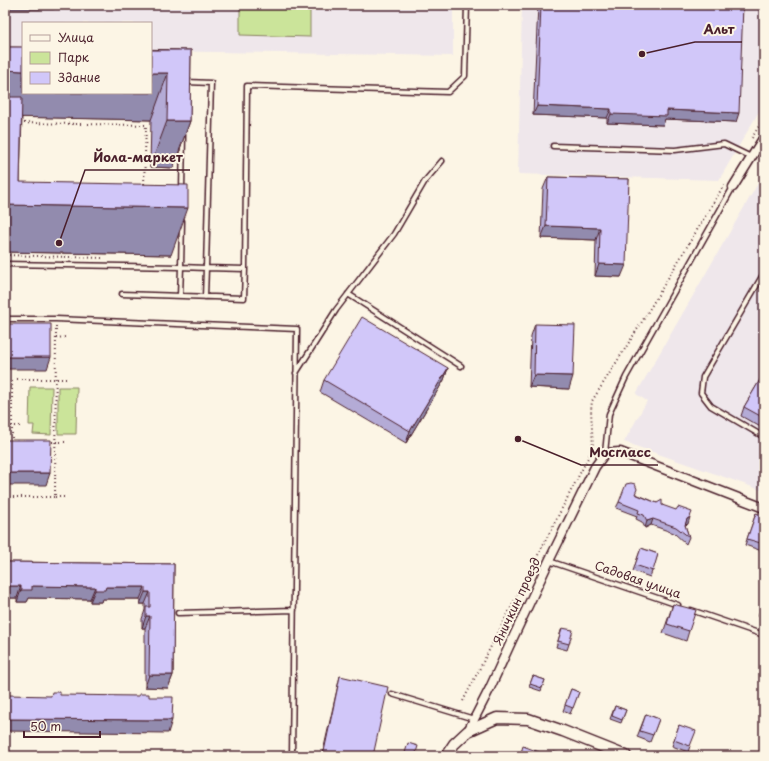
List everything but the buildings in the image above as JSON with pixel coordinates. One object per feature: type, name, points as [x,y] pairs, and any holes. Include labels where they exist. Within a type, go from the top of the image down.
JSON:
[{"type":"street","points":[[734,187],[764,137]]},
{"type":"street","points":[[606,453],[620,452],[764,508]]},
{"type":"street","name":"Яничкин проезд","points":[[446,756],[454,744],[468,731],[490,688],[549,561],[596,467],[606,453]]},
{"type":"street","points":[[468,731],[497,718],[528,719],[626,756]]},
{"type":"lane","points":[[122,294],[244,298],[247,86],[448,92],[465,76],[467,5]]},
{"type":"lane","points":[[184,90],[184,82],[211,83],[205,297]]},
{"type":"lane","points":[[182,197],[183,128]]},
{"type":"lane","points":[[553,146],[675,150],[724,144],[751,157]]},
{"type":"lane","points":[[296,374],[336,310],[394,234],[425,181],[442,160]]},
{"type":"lane","points":[[606,453],[609,414],[626,377],[734,187]]},
{"type":"lane","points":[[180,296],[182,213]]},
{"type":"lane","points":[[5,264],[181,266],[245,269]]},
{"type":"lane","points":[[764,273],[703,377],[701,393],[711,406],[764,437]]},
{"type":"lane","points":[[348,294],[461,366]]},
{"type":"lane","points":[[5,319],[56,319],[297,329],[292,756]]},
{"type":"lane","name":"Садовая улица","points":[[549,561],[682,607]]},
{"type":"lane","name":"Садовая улица","points":[[690,609],[764,635]]},
{"type":"lane","points":[[178,613],[294,610]]},
{"type":"lane","points":[[392,694],[474,719]]},
{"type":"path","points":[[19,123],[146,125],[144,187]]},
{"type":"path","points":[[463,701],[593,448],[592,401],[640,325],[725,183]]},
{"type":"path","points":[[5,255],[106,258]]},
{"type":"path","points":[[55,497],[56,319]]},
{"type":"path","points":[[56,338],[66,338]]},
{"type":"path","points":[[19,442],[11,442],[12,379],[66,380]]},
{"type":"path","points":[[12,426],[22,426]]},
{"type":"path","points":[[48,442],[65,442]]},
{"type":"path","points":[[5,497],[65,497]]},
{"type":"shaded area","points":[[5,5],[453,5],[453,56],[152,51],[152,22],[22,22],[22,49],[5,48]]},
{"type":"shaded area","points":[[522,5],[764,5],[764,103],[719,180],[518,174]]},
{"type":"shaded area","points":[[764,173],[764,491],[624,442],[647,401],[636,394]]},
{"type":"green space","points":[[240,5],[310,5],[310,37],[240,35]]},
{"type":"green space","points":[[30,387],[52,387],[51,435],[33,434],[34,425],[29,425]]},
{"type":"green space","points":[[58,387],[77,387],[76,434],[58,434]]},
{"type":"place","name":"Альт","points":[[642,54]]},
{"type":"place","name":"Йола-маркет","points":[[59,243]]},
{"type":"place","name":"Мосгласс","points":[[518,439]]}]
